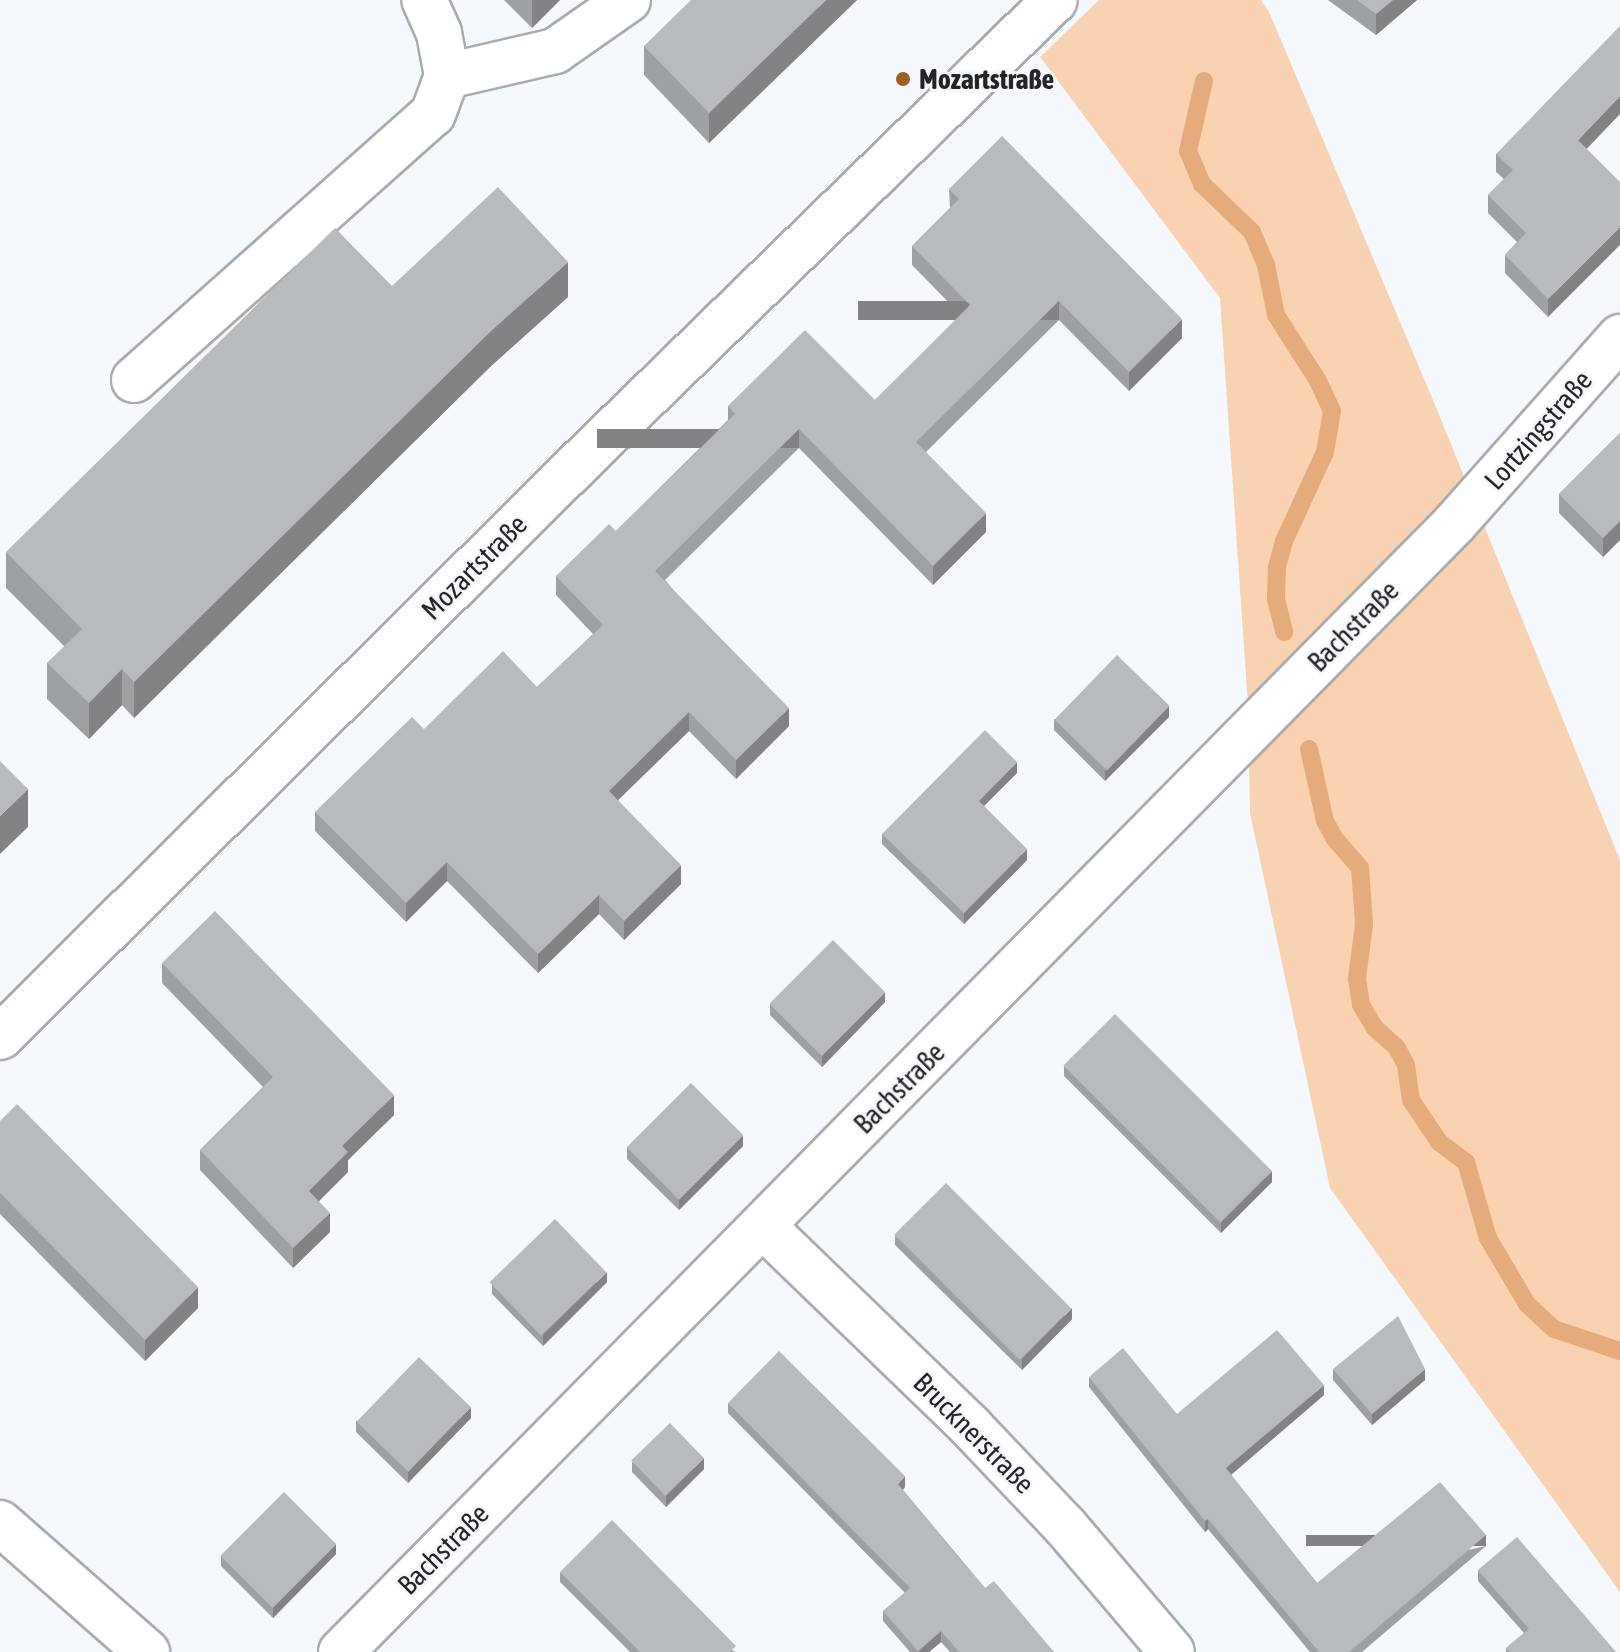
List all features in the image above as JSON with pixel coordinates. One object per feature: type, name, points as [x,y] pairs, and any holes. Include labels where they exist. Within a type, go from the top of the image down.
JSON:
[{"type":"street","points":[[134,380],[433,114],[447,76],[439,33],[424,0]]},
{"type":"street","points":[[447,76],[555,51],[628,0]]},
{"type":"street","name":"Mozartstraße","points":[[0,1037],[578,464],[1055,0]]},
{"type":"street","name":"Lortzingstraße","points":[[1455,523],[1620,337]]},
{"type":"street","name":"Bachstraße","points":[[341,1652],[1455,523]]},
{"type":"street","name":"Brucknerstraße","points":[[763,1226],[981,1438],[1065,1526],[1172,1652]]},
{"type":"street","points":[[0,1523],[147,1652]]},
{"type":"shaded area","points":[[1099,0],[1261,0],[1269,12],[1433,400],[1620,860],[1620,1592],[1330,1188],[1250,813],[1248,705],[1220,298],[1040,57]]},
{"type":"building","points":[[691,0],[826,0],[709,113],[644,46]]},
{"type":"building","points":[[1357,0],[1393,0],[1376,14]]},
{"type":"building","points":[[1620,26],[1620,96],[1578,140],[1620,182],[1620,227],[1548,299],[1505,255],[1526,233],[1488,195],[1513,170],[1496,154]]},
{"type":"building","points":[[1002,136],[1182,319],[1129,372],[1059,301],[916,442],[986,513],[933,566],[799,429],[655,571],[789,708],[736,760],[689,712],[609,791],[681,865],[624,921],[599,895],[538,954],[447,862],[406,903],[315,812],[412,717],[424,729],[503,651],[537,687],[603,625],[556,576],[609,524],[616,531],[735,414],[728,406],[805,330],[875,400],[970,305],[912,246],[959,199],[949,189]]},
{"type":"building","points":[[498,187],[568,262],[490,332],[134,682],[122,669],[89,703],[47,663],[82,629],[6,552],[335,228],[392,286]]},
{"type":"building","points":[[1620,433],[1620,521],[1603,538],[1559,494]]},
{"type":"building","points":[[1117,655],[1170,706],[1107,770],[1054,720]]},
{"type":"building","points":[[985,730],[1017,762],[979,801],[1027,849],[964,913],[882,834]]},
{"type":"building","points":[[0,761],[28,789],[0,816]]},
{"type":"building","points":[[215,911],[394,1095],[342,1146],[348,1152],[309,1191],[330,1213],[293,1248],[200,1150],[273,1077],[162,963]]},
{"type":"building","points":[[833,940],[885,992],[822,1056],[769,1004]]},
{"type":"building","points":[[1115,1014],[1272,1171],[1220,1223],[1063,1066]]},
{"type":"building","points":[[691,1083],[743,1135],[679,1200],[627,1147]]},
{"type":"building","points":[[17,1104],[198,1287],[145,1340],[0,1193],[0,1121]]},
{"type":"building","points":[[946,1183],[1071,1308],[1020,1360],[894,1235]]},
{"type":"building","points":[[555,1219],[606,1272],[541,1335],[490,1282]]},
{"type":"building","points":[[1398,1316],[1425,1369],[1372,1414],[1333,1369]]},
{"type":"building","points":[[1277,1330],[1324,1385],[1226,1468],[1317,1583],[1440,1482],[1486,1535],[1349,1652],[1319,1652],[1208,1519],[1205,1521],[1089,1377],[1123,1348],[1177,1414]]},
{"type":"building","points":[[779,1351],[905,1476],[898,1484],[953,1551],[985,1588],[994,1581],[1054,1652],[959,1652],[941,1631],[918,1651],[883,1611],[910,1588],[728,1403]]},
{"type":"building","points":[[419,1357],[471,1407],[408,1472],[356,1422]]},
{"type":"building","points":[[670,1423],[704,1458],[665,1496],[631,1461]]},
{"type":"building","points":[[284,1492],[336,1544],[273,1608],[220,1556]]},
{"type":"building","points":[[612,1520],[736,1646],[730,1652],[640,1652],[560,1572]]},
{"type":"building","points":[[1517,1537],[1616,1652],[1510,1652],[1506,1648],[1529,1629],[1478,1570]]},
{"type":"waterway","points":[[1204,81],[1188,151],[1202,184],[1252,232],[1266,265],[1276,315],[1318,381],[1332,411],[1325,452],[1284,541],[1277,567],[1276,599],[1284,632]]},
{"type":"waterway","points":[[1309,749],[1325,821],[1335,839],[1360,868],[1364,924],[1357,979],[1361,1005],[1375,1028],[1397,1048],[1406,1065],[1411,1100],[1439,1142],[1466,1162],[1488,1238],[1527,1304],[1554,1329],[1620,1351]]},
{"type":"place","name":"Mozartstraße","points":[[903,79]]}]
